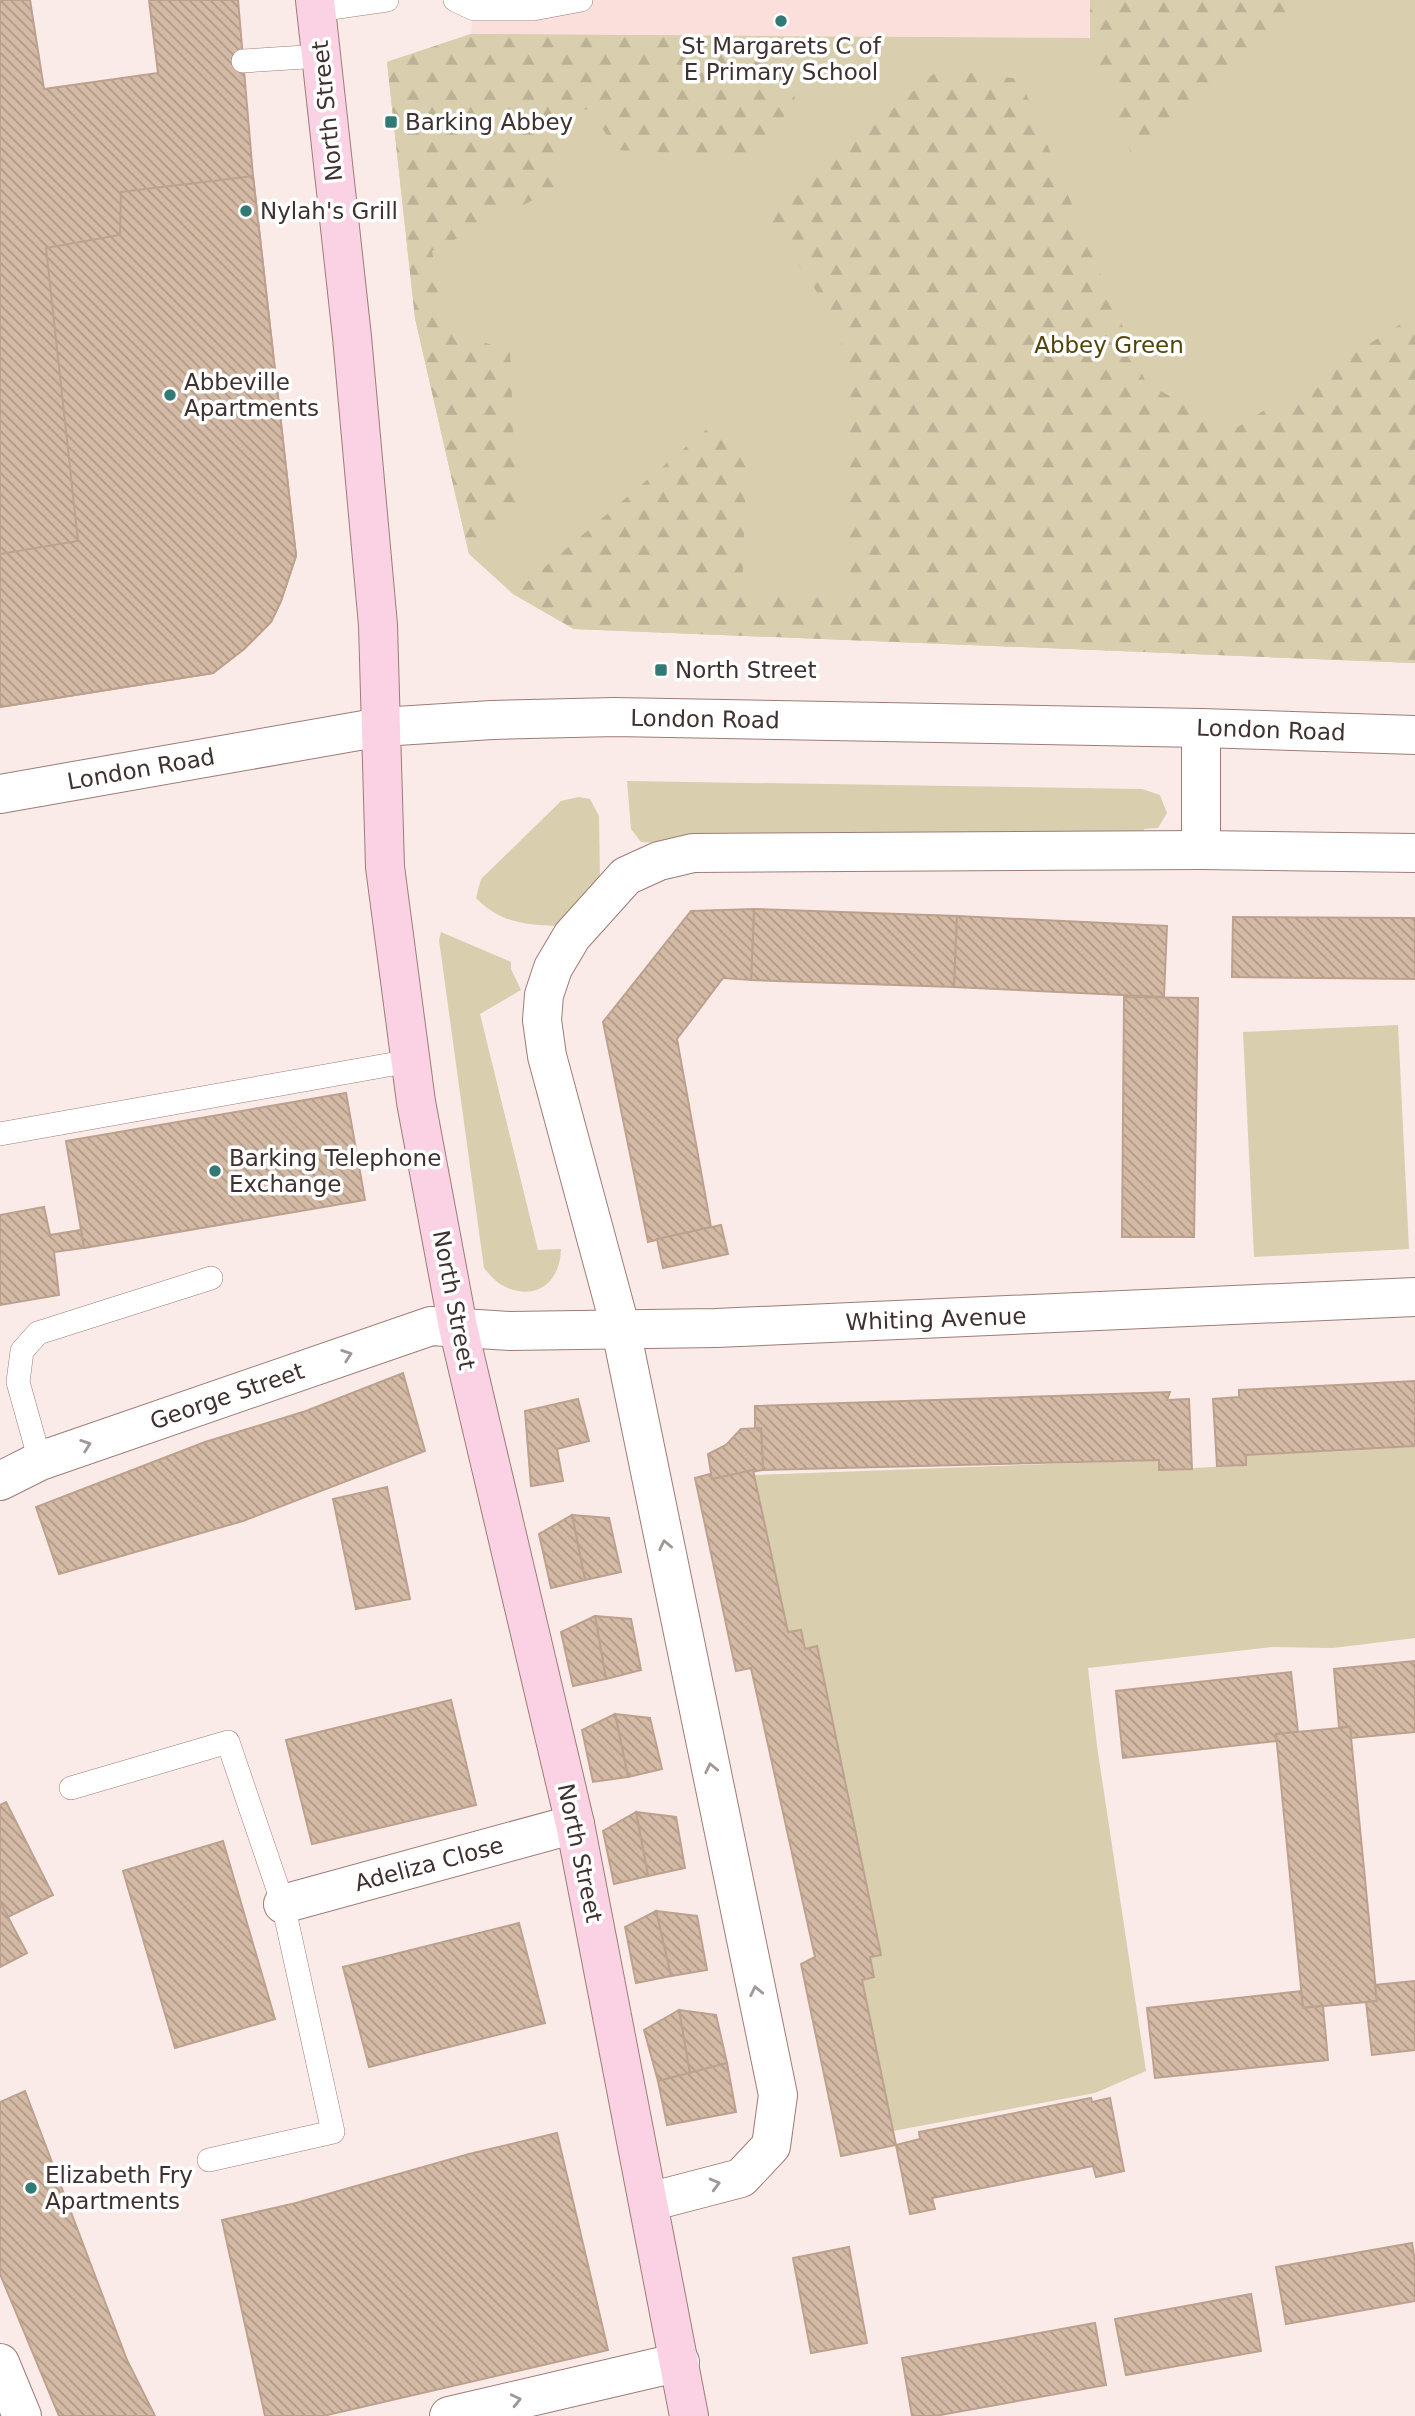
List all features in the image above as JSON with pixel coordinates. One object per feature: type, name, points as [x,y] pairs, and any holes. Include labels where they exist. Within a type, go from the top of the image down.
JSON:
[{"type":"street","name":"North Street","points":[[316,5],[352,337],[378,625],[385,867],[410,1061],[458,1327],[575,1824],[689,2416]]},
{"type":"street","name":"London Road","points":[[0,794],[381,727],[492,720],[615,718],[1201,728],[1415,735]]},
{"type":"street","points":[[1201,728],[1201,850]]},
{"type":"street","points":[[649,2202],[741,2178],[771,2146],[778,2095],[621,1330],[547,1056],[542,1020],[544,995],[558,960],[572,936],[626,876],[659,861],[693,853],[1201,850],[1415,853]]},
{"type":"street","name":"Whiting Avenue","points":[[458,1327],[510,1331],[744,1327],[1415,1297]]},
{"type":"street","name":"George Street","points":[[0,1481],[40,1461],[431,1326],[458,1327]]},
{"type":"street","name":"Adeliza Close","points":[[283,1904],[575,1824]]},
{"type":"street","points":[[449,2416],[680,2362]]},
{"type":"street","points":[[0,2363],[22,2416]]},
{"type":"lane","points":[[316,5],[387,0]]},
{"type":"lane","points":[[455,0],[474,9],[533,9],[581,0]]},
{"type":"lane","points":[[243,61],[321,56]]},
{"type":"lane","points":[[0,1134],[410,1061]]},
{"type":"lane","points":[[40,1461],[18,1382],[22,1351],[38,1333],[211,1278]]},
{"type":"lane","points":[[71,1788],[228,1742],[283,1904],[333,2132],[209,2160]]},
{"type":"shaded area","name":"St Margarets C of E Primary School","points":[[475,0],[1090,0],[1091,38],[471,34]]},
{"type":"green space","name":"Abbey Green","points":[[1090,0],[1415,0],[1415,663],[574,629],[513,594],[469,554],[415,318],[387,62],[471,34],[1090,38]]},
{"type":"green space","points":[[1090,0],[1312,0],[1131,154],[1091,38]]},
{"type":"green space","points":[[471,34],[782,36],[795,98],[760,158],[618,150],[588,109],[549,121],[561,186],[432,251],[447,330],[510,351],[517,517],[469,554],[415,318],[387,62]]},
{"type":"green space","points":[[939,69],[1020,79],[1146,383],[1233,430],[1415,315],[1415,663],[574,629],[513,594],[720,418],[746,468],[742,598],[851,593],[841,327],[766,218]]},
{"type":"green space","points":[[627,781],[1142,789],[1160,795],[1167,813],[1158,828],[1144,829],[1144,842],[676,837],[657,843],[641,842],[631,829]]},
{"type":"green space","points":[[579,797],[590,799],[599,816],[600,881],[559,926],[535,925],[504,918],[476,898],[481,879],[561,801]]},
{"type":"green space","points":[[441,932],[511,962],[511,969],[521,990],[480,1014],[538,1250],[561,1249],[556,1272],[550,1281],[534,1291],[523,1292],[500,1284],[484,1268],[439,940]]},
{"type":"green space","points":[[1398,1025],[1409,1249],[1254,1257],[1243,1032]]},
{"type":"green space","points":[[1415,1446],[1415,1638],[1333,1648],[1273,1647],[1088,1668],[1097,1746],[1146,2071],[1095,2093],[893,2131],[862,1980],[874,1977],[870,1957],[881,1955],[817,1647],[805,1649],[800,1630],[788,1632],[755,1475],[1159,1460],[1159,1470],[1246,1465],[1246,1455]]},
{"type":"building","name":"Abbeville Apartments","points":[[0,0],[30,0],[44,89],[158,73],[149,0],[238,0],[253,176],[296,556],[271,622],[244,649],[213,673],[0,707]]},
{"type":"building","name":"Abbeville Apartments","points":[[253,176],[296,556],[271,622],[244,649],[213,673],[0,707],[0,554],[78,541],[46,248],[120,235],[121,192]]},
{"type":"building","points":[[754,909],[957,916],[954,987],[751,980]]},
{"type":"building","points":[[754,909],[751,980],[723,978],[677,1039],[711,1227],[648,1242],[603,1022],[691,911]]},
{"type":"building","points":[[957,916],[1167,926],[1164,997],[954,987]]},
{"type":"building","points":[[1233,917],[1415,918],[1415,979],[1232,977]]},
{"type":"building","points":[[1124,997],[1198,998],[1194,1237],[1122,1237]]},
{"type":"building","name":"Barking Telephone Exchange","points":[[346,1093],[365,1200],[84,1248],[66,1141]]},
{"type":"building","points":[[44,1207],[50,1235],[81,1230],[84,1248],[54,1252],[59,1295],[0,1305],[0,1215]]},
{"type":"building","points":[[721,1225],[728,1254],[663,1268],[657,1239]]},
{"type":"building","points":[[403,1373],[425,1451],[243,1521],[59,1574],[36,1507],[205,1442],[306,1411]]},
{"type":"building","points":[[1415,1381],[1415,1446],[1246,1455],[1246,1465],[1217,1466],[1213,1399],[1239,1397],[1239,1390]]},
{"type":"building","points":[[1170,1392],[1167,1400],[1189,1399],[1192,1469],[1159,1470],[1159,1460],[763,1470],[761,1428],[755,1429],[755,1406]]},
{"type":"building","points":[[578,1399],[589,1441],[557,1449],[563,1481],[531,1486],[525,1411]]},
{"type":"building","points":[[761,1428],[763,1470],[712,1479],[708,1454],[726,1445],[741,1429]]},
{"type":"building","points":[[753,1470],[788,1632],[801,1630],[805,1649],[817,1646],[881,1955],[870,1957],[874,1977],[862,1980],[896,2145],[841,2156],[801,1964],[815,1957],[751,1668],[736,1671],[695,1478],[710,1474],[712,1479]]},
{"type":"building","points":[[387,1487],[410,1599],[356,1609],[333,1499]]},
{"type":"building","points":[[572,1515],[609,1518],[621,1572],[585,1580]]},
{"type":"building","points":[[572,1515],[585,1580],[551,1588],[539,1534]]},
{"type":"building","points":[[595,1616],[631,1619],[641,1670],[606,1679]]},
{"type":"building","points":[[595,1616],[606,1679],[573,1686],[561,1632]]},
{"type":"building","points":[[1415,1661],[1415,1732],[1351,1738],[1350,1727],[1339,1727],[1334,1669]]},
{"type":"building","points":[[1291,1672],[1298,1732],[1276,1734],[1277,1741],[1123,1758],[1116,1691]]},
{"type":"building","points":[[451,1700],[476,1805],[312,1844],[286,1740]]},
{"type":"building","points":[[615,1714],[650,1718],[662,1769],[628,1777]]},
{"type":"building","points":[[615,1714],[628,1777],[593,1782],[582,1730]]},
{"type":"building","points":[[1350,1727],[1377,2001],[1303,2008],[1276,1734]]},
{"type":"building","points":[[6,1802],[53,1895],[8,1917],[0,1902],[0,1805]]},
{"type":"building","points":[[636,1812],[676,1817],[685,1868],[648,1876]]},
{"type":"building","points":[[636,1812],[648,1876],[614,1884],[603,1831]]},
{"type":"building","points":[[223,1841],[275,2019],[175,2048],[123,1871]]},
{"type":"building","points":[[0,1902],[27,1953],[0,1967]]},
{"type":"building","points":[[656,1911],[697,1916],[707,1970],[671,1976]]},
{"type":"building","points":[[656,1911],[671,1976],[636,1983],[625,1927]]},
{"type":"building","points":[[519,1923],[545,2023],[369,2067],[343,1967]]},
{"type":"building","points":[[1415,1981],[1415,2050],[1372,2055],[1366,2002],[1377,2001],[1375,1985]]},
{"type":"building","points":[[1301,1991],[1303,2008],[1323,2006],[1328,2060],[1155,2078],[1147,2008]]},
{"type":"building","points":[[679,2010],[716,2015],[727,2063],[690,2074]]},
{"type":"building","points":[[679,2010],[690,2074],[658,2081],[644,2030]]},
{"type":"building","points":[[727,2063],[736,2112],[667,2125],[658,2081]]},
{"type":"building","name":"Elizabeth Fry Apartments","points":[[25,2091],[127,2360],[155,2416],[59,2416],[0,2274],[0,2102]]},
{"type":"building","points":[[1091,2098],[1092,2102],[1110,2098],[1124,2171],[1096,2177],[1093,2166],[932,2198],[935,2209],[910,2214],[896,2145],[920,2139],[919,2132]]},
{"type":"building","points":[[557,2133],[608,2350],[323,2416],[265,2416],[222,2220],[296,2203],[469,2154]]},
{"type":"building","points":[[1412,2243],[1415,2301],[1286,2324],[1276,2267]]},
{"type":"building","points":[[849,2247],[867,2343],[811,2353],[793,2258]]},
{"type":"building","points":[[1251,2294],[1261,2351],[1126,2375],[1115,2319]]},
{"type":"building","points":[[1095,2323],[1106,2385],[935,2416],[912,2416],[902,2358]]},
{"type":"place","name":"St Margarets C of E Primary School","points":[[781,21]]},
{"type":"place","name":"Barking Abbey","points":[[391,122]]},
{"type":"place","name":"Nylah's Grill","points":[[246,211]]},
{"type":"place","name":"Abbeville Apartments","points":[[170,395]]},
{"type":"place","name":"North Street","points":[[661,670]]},
{"type":"place","name":"Barking Telephone Exchange","points":[[215,1171]]},
{"type":"place","name":"Elizabeth Fry Apartments","points":[[31,2188]]}]
